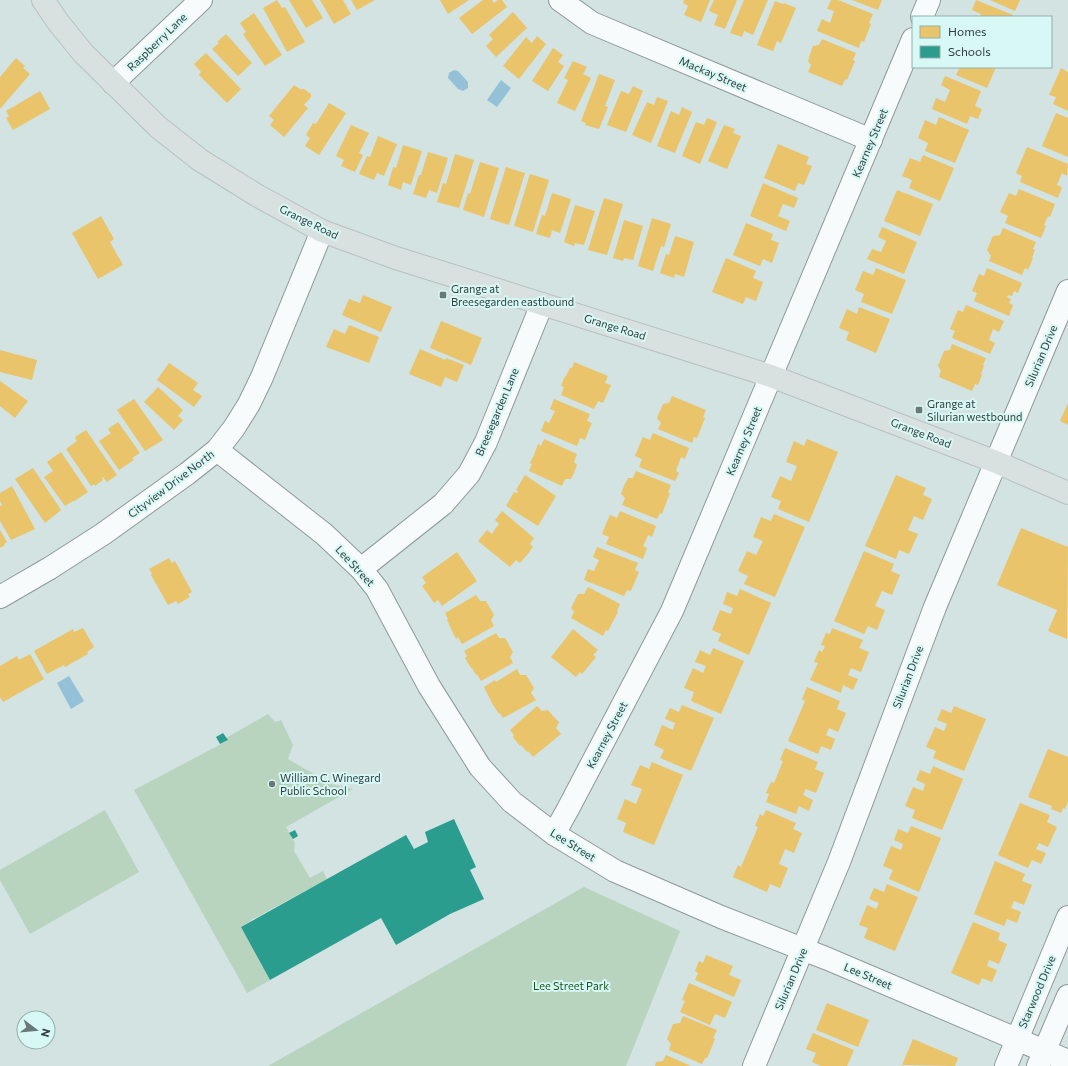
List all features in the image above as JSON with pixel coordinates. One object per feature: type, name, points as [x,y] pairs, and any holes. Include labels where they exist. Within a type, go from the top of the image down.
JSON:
[{"type":"main road","name":"Grange Road","points":[[44,0],[58,22],[83,53],[158,127],[200,160],[258,196],[322,231],[396,258],[772,376],[996,462],[1068,493]]},
{"type":"street","name":"Raspberry Lane","points":[[113,83],[201,0]]},
{"type":"street","name":"Mackay Street","points":[[560,0],[592,23],[871,140]]},
{"type":"street","points":[[922,16],[929,0]]},
{"type":"street","name":"Kearney Street","points":[[554,834],[672,611],[912,41]]},
{"type":"street","name":"Cityview Drive North","points":[[0,596],[50,568],[103,534],[188,474],[216,450],[234,428],[249,404],[322,231]]},
{"type":"street","name":"Silurian Drive","points":[[754,1066],[839,862],[935,607],[1068,291]]},
{"type":"street","name":"Breesegarden Lane","points":[[361,569],[443,504],[457,490],[469,474],[486,442],[542,304]]},
{"type":"street","name":"Lee Street","points":[[216,450],[324,534],[361,569],[376,589],[429,686],[480,767],[512,802],[554,834],[615,871],[721,917],[828,959],[1017,1039],[1041,1059],[1068,1061]]},
{"type":"street","name":"Starwood Drive","points":[[1006,1066],[1068,918]]},
{"type":"street","points":[[1041,1059],[1068,996]]},
{"type":"green space","points":[[268,714],[275,722],[281,720],[293,745],[288,759],[331,784],[353,789],[286,827],[295,843],[294,851],[310,878],[323,871],[327,879],[251,920],[241,927],[270,980],[247,993],[134,790],[227,741],[226,738]]},
{"type":"green space","points":[[105,810],[139,872],[30,934],[0,880],[0,870]]},
{"type":"green space","name":"Lee Street Park","points":[[584,887],[680,931],[626,1066],[268,1066]]},
{"type":"water","points":[[454,70],[458,71],[468,82],[468,88],[463,91],[458,89],[448,78],[449,73]]},
{"type":"water","points":[[501,80],[511,88],[497,107],[487,100]]},
{"type":"water","points":[[69,676],[84,701],[71,709],[57,683]]},
{"type":"building: Homes","points":[[277,0],[282,8],[285,7],[305,42],[287,52],[263,8]]},
{"type":"building: Homes","points":[[289,0],[312,0],[323,18],[306,28]]},
{"type":"building: Homes","points":[[320,0],[343,0],[351,14],[334,24]]},
{"type":"building: Homes","points":[[351,0],[375,0],[357,10]]},
{"type":"building: Homes","points":[[440,0],[469,0],[448,14]]},
{"type":"building: Homes","points":[[483,0],[492,0],[494,3],[498,0],[502,0],[507,7],[472,34],[459,18]]},
{"type":"building: Homes","points":[[684,0],[710,0],[701,22],[684,15],[688,6],[683,3]]},
{"type":"building: Homes","points":[[714,0],[737,0],[725,29],[714,25],[718,15],[709,11]]},
{"type":"building: Homes","points":[[744,0],[768,0],[753,35],[744,31],[742,37],[730,33]]},
{"type":"building: Homes","points":[[831,0],[838,0],[873,14],[864,42],[861,41],[859,48],[817,31],[822,19],[830,23],[834,11],[827,9]]},
{"type":"building: Homes","points":[[852,0],[882,0],[878,10]]},
{"type":"building: Homes","points":[[976,0],[1013,16],[980,16],[981,14],[972,10]]},
{"type":"building: Homes","points":[[990,0],[1020,0],[1015,11]]},
{"type":"building: Homes","points":[[775,1],[796,8],[781,43],[777,41],[773,51],[757,45]]},
{"type":"building: Homes","points":[[513,12],[527,28],[496,57],[486,46],[493,39],[489,35]]},
{"type":"building: Homes","points":[[254,13],[282,55],[265,66],[243,34],[246,32],[240,23]]},
{"type":"building: Homes","points":[[226,34],[252,63],[238,76],[212,49]]},
{"type":"building: Homes","points":[[537,36],[546,44],[519,79],[503,66],[526,37],[532,43]]},
{"type":"building: Homes","points":[[822,39],[856,53],[853,60],[855,61],[847,80],[845,79],[842,86],[808,72],[811,65],[808,61],[813,46],[819,45]]},
{"type":"building: Homes","points":[[553,48],[563,55],[558,62],[564,66],[548,91],[532,81]]},
{"type":"building: Homes","points":[[206,53],[241,89],[227,103],[199,75],[201,72],[194,64]]},
{"type":"building: Homes","points":[[16,58],[25,66],[23,68],[30,74],[0,109],[0,77]]},
{"type":"building: Homes","points":[[573,61],[587,67],[583,74],[591,78],[575,111],[557,103],[568,80],[564,78]]},
{"type":"building: Homes","points":[[960,68],[996,68],[987,88],[956,75]]},
{"type":"building: Homes","points":[[1061,68],[1068,72],[1068,111],[1053,104],[1056,97],[1049,95]]},
{"type":"building: Homes","points":[[599,74],[615,80],[605,106],[608,107],[599,129],[585,125],[586,123],[581,121]]},
{"type":"building: Homes","points":[[945,76],[981,91],[975,106],[982,109],[978,119],[970,116],[967,124],[932,109],[936,98],[945,102],[950,90],[941,85]]},
{"type":"building: Homes","points":[[294,85],[300,89],[304,89],[311,94],[311,97],[304,105],[308,108],[284,137],[270,125],[274,120],[269,116]]},
{"type":"building: Homes","points":[[633,86],[643,91],[626,132],[607,125],[621,91],[629,94]]},
{"type":"building: Homes","points":[[40,91],[50,109],[13,130],[6,118],[9,116],[6,111]]},
{"type":"building: Homes","points":[[657,97],[668,101],[651,143],[632,135],[647,102],[654,105]]},
{"type":"building: Homes","points":[[329,103],[346,113],[319,155],[305,146],[310,138],[306,135],[313,123],[316,124]]},
{"type":"building: Homes","points":[[682,107],[692,112],[675,153],[657,146],[671,111],[679,115]]},
{"type":"building: Homes","points":[[1056,113],[1068,118],[1068,157],[1042,146]]},
{"type":"building: Homes","points":[[939,117],[969,130],[955,163],[925,151],[928,143],[918,138],[925,120],[936,125]]},
{"type":"building: Homes","points":[[707,118],[717,122],[700,164],[682,156],[696,122],[704,125]]},
{"type":"building: Homes","points":[[351,125],[369,133],[359,153],[363,155],[355,172],[341,166],[344,160],[336,156]]},
{"type":"building: Homes","points":[[724,125],[735,129],[733,133],[741,136],[727,169],[708,161]]},
{"type":"building: Homes","points":[[378,136],[397,144],[384,176],[377,173],[374,180],[359,174],[367,156],[370,157]]},
{"type":"building: Homes","points":[[778,144],[809,157],[806,164],[812,166],[804,185],[798,183],[795,191],[764,178]]},
{"type":"building: Homes","points":[[403,145],[422,151],[411,185],[403,182],[401,190],[388,185],[393,167],[396,168]]},
{"type":"building: Homes","points":[[1027,147],[1068,164],[1067,176],[1062,173],[1057,185],[1062,187],[1058,198],[1020,182],[1022,176],[1016,173]]},
{"type":"building: Homes","points":[[428,152],[448,158],[437,193],[429,190],[426,198],[413,194]]},
{"type":"building: Homes","points":[[455,154],[474,160],[459,208],[437,202],[443,183],[446,184]]},
{"type":"building: Homes","points":[[923,155],[954,168],[940,201],[909,188],[912,180],[902,176],[910,158],[920,162]]},
{"type":"building: Homes","points":[[480,162],[499,168],[484,217],[463,210],[468,193],[470,194]]},
{"type":"building: Homes","points":[[506,167],[525,173],[509,225],[490,219]]},
{"type":"building: Homes","points":[[530,174],[549,180],[533,232],[514,226]]},
{"type":"building: Homes","points":[[763,183],[798,198],[794,208],[783,204],[778,216],[790,221],[786,231],[750,216]]},
{"type":"building: Homes","points":[[1019,189],[1055,204],[1050,217],[1048,216],[1044,225],[1046,226],[1041,238],[1005,223],[1008,216],[1000,212],[1009,193],[1016,196]]},
{"type":"building: Homes","points":[[897,190],[933,204],[920,236],[884,221]]},
{"type":"building: Homes","points":[[552,193],[571,199],[560,233],[552,230],[550,238],[536,234],[542,215],[545,216]]},
{"type":"building: Homes","points":[[604,198],[623,204],[607,255],[588,250]]},
{"type":"building: Homes","points":[[575,205],[595,211],[584,245],[575,243],[574,246],[564,242]]},
{"type":"building: Homes","points":[[101,216],[114,239],[110,242],[123,265],[98,279],[72,233]]},
{"type":"building: Homes","points":[[652,218],[671,224],[664,247],[661,246],[653,271],[638,266]]},
{"type":"building: Homes","points":[[624,220],[643,226],[633,260],[624,258],[623,261],[613,258]]},
{"type":"building: Homes","points":[[746,223],[773,234],[771,240],[779,243],[772,263],[763,259],[760,266],[733,255]]},
{"type":"building: Homes","points":[[882,227],[917,242],[904,274],[867,259],[872,249],[881,252],[886,241],[878,237]]},
{"type":"building: Homes","points":[[1003,228],[1036,242],[1033,249],[1035,250],[1033,258],[1028,270],[1025,268],[1022,275],[989,261],[991,256],[987,250],[993,236],[1000,235]]},
{"type":"building: Homes","points":[[675,236],[694,242],[684,277],[675,274],[674,278],[660,273],[666,254],[669,255]]},
{"type":"building: Homes","points":[[726,258],[756,271],[753,278],[763,282],[756,301],[746,297],[743,304],[712,292]]},
{"type":"building: Homes","points":[[876,268],[906,280],[892,314],[861,302],[864,294],[855,290],[863,271],[873,275]]},
{"type":"building: Homes","points":[[987,268],[1022,283],[1018,293],[1014,291],[1012,296],[1008,295],[1007,297],[1011,299],[1009,303],[1013,305],[1009,316],[974,301],[977,293],[972,291],[979,274],[984,276]]},
{"type":"building: Homes","points":[[363,295],[392,307],[381,332],[342,315],[349,299],[360,303]]},
{"type":"building: Homes","points":[[966,305],[1004,321],[999,332],[993,329],[989,340],[995,343],[990,354],[952,338],[955,331],[950,329],[958,310],[963,312]]},
{"type":"building: Homes","points":[[859,307],[890,319],[876,353],[846,340],[849,332],[839,328],[847,309],[857,314]]},
{"type":"building: Homes","points":[[441,321],[482,338],[471,365],[430,348]]},
{"type":"building: Homes","points":[[349,325],[379,337],[369,363],[326,347],[334,329],[345,334]]},
{"type":"building: Homes","points":[[952,344],[986,358],[978,385],[975,384],[972,391],[939,377],[941,371],[938,366],[944,351],[950,350]]},
{"type":"building: Homes","points":[[420,349],[445,360],[446,358],[464,365],[457,382],[445,377],[441,387],[409,374]]},
{"type":"building: Homes","points":[[0,350],[37,360],[32,380],[0,372]]},
{"type":"building: Homes","points":[[574,362],[608,376],[605,383],[611,385],[603,403],[598,401],[594,409],[561,395],[564,387],[561,386],[565,376],[570,368],[572,368]]},
{"type":"building: Homes","points":[[169,363],[198,383],[193,390],[202,396],[194,407],[157,380]]},
{"type":"building: Homes","points":[[0,381],[28,401],[15,418],[0,406]]},
{"type":"building: Homes","points":[[158,387],[183,410],[178,416],[183,420],[174,430],[144,402]]},
{"type":"building: Homes","points":[[672,396],[706,410],[703,417],[705,418],[697,438],[694,437],[692,443],[658,429],[661,423],[657,418],[663,404],[669,403]]},
{"type":"building: Homes","points":[[134,399],[163,440],[145,451],[117,410]]},
{"type":"building: Homes","points":[[554,399],[590,414],[587,421],[592,423],[585,440],[580,438],[577,446],[541,431],[545,421],[549,423],[555,411],[550,409]]},
{"type":"building: Homes","points":[[1068,403],[1068,425],[1060,421]]},
{"type":"building: Homes","points":[[118,422],[140,453],[132,458],[134,460],[119,470],[99,441],[111,433],[108,429]]},
{"type":"building: Homes","points":[[86,430],[117,475],[107,482],[103,477],[103,480],[95,486],[94,484],[91,486],[66,449],[77,441],[75,437]]},
{"type":"building: Homes","points":[[653,433],[689,448],[685,459],[681,457],[676,471],[679,473],[675,481],[639,467],[642,459],[635,456],[639,446],[643,437],[650,440]]},
{"type":"building: Homes","points":[[544,439],[577,454],[574,462],[577,465],[574,473],[571,479],[565,479],[562,486],[529,471],[532,464],[530,463],[538,444],[541,446]]},
{"type":"building: Homes","points":[[807,439],[838,452],[809,522],[778,509],[781,501],[771,497],[780,476],[791,481],[797,466],[786,462],[794,441],[804,446]]},
{"type":"building: Homes","points":[[61,452],[88,492],[65,506],[44,477],[53,471],[47,462]]},
{"type":"building: Homes","points":[[33,468],[61,510],[45,523],[15,479]]},
{"type":"building: Homes","points":[[636,471],[671,485],[668,493],[670,493],[662,514],[660,513],[657,519],[622,505],[625,498],[621,494],[624,486],[628,478],[633,478]]},
{"type":"building: Homes","points":[[525,475],[556,496],[538,526],[506,506],[514,492],[518,493],[516,490]]},
{"type":"building: Homes","points":[[896,475],[926,488],[923,495],[932,499],[923,520],[914,516],[908,530],[918,534],[909,554],[899,550],[896,559],[865,546]]},
{"type":"building: Homes","points":[[12,486],[35,529],[11,540],[0,521],[0,506],[2,505],[0,501],[0,493]]},
{"type":"building: Homes","points":[[502,511],[534,538],[530,544],[533,547],[527,555],[520,563],[516,560],[510,567],[478,541],[487,530],[492,534],[499,524],[495,520]]},
{"type":"building: Homes","points":[[620,511],[656,526],[652,537],[648,535],[643,546],[647,548],[643,559],[606,544],[609,537],[602,534],[606,524],[610,515],[617,518]]},
{"type":"building: Homes","points":[[774,514],[805,527],[775,597],[744,584],[748,576],[738,571],[747,551],[756,555],[763,541],[753,537],[761,517],[771,521]]},
{"type":"building: Homes","points":[[1021,528],[1068,547],[1067,639],[1048,631],[1057,610],[997,585]]},
{"type":"building: Homes","points":[[0,530],[7,542],[0,548]]},
{"type":"building: Homes","points":[[597,547],[638,563],[635,570],[639,572],[631,591],[627,590],[624,596],[584,580],[588,569],[594,571],[599,560],[593,557]]},
{"type":"building: Homes","points":[[864,551],[894,564],[891,571],[900,575],[892,595],[882,591],[875,606],[885,610],[877,630],[868,626],[864,634],[834,621]]},
{"type":"building: Homes","points":[[457,552],[477,581],[442,606],[438,600],[434,603],[422,586],[426,583],[422,577]]},
{"type":"building: Homes","points":[[169,558],[172,563],[175,561],[192,592],[188,594],[190,597],[178,604],[176,601],[168,605],[149,569]]},
{"type":"building: Homes","points":[[588,587],[620,604],[617,611],[618,612],[608,631],[606,630],[603,636],[571,618],[574,612],[571,608],[578,594],[584,594]]},
{"type":"building: Homes","points":[[740,589],[771,603],[749,655],[718,641],[721,634],[712,630],[720,610],[731,614],[733,608],[723,604],[727,592],[737,596]]},
{"type":"building: Homes","points":[[476,595],[480,601],[486,601],[494,615],[491,620],[494,626],[462,644],[458,637],[456,639],[445,613]]},
{"type":"building: Homes","points":[[83,628],[94,647],[87,652],[88,654],[65,667],[64,665],[47,674],[34,651],[73,629],[74,632]]},
{"type":"building: Homes","points":[[832,628],[863,640],[859,648],[869,652],[861,672],[851,668],[848,675],[858,679],[853,690],[843,685],[841,693],[810,680],[818,663],[814,662],[819,650],[822,652],[825,646],[821,645],[826,633],[830,634]]},
{"type":"building: Homes","points":[[573,629],[598,650],[593,655],[596,657],[582,674],[580,672],[576,677],[551,657]]},
{"type":"building: Homes","points":[[496,633],[499,638],[505,638],[513,652],[510,657],[513,663],[481,681],[465,658],[467,656],[464,651]]},
{"type":"building: Homes","points":[[713,648],[744,661],[721,714],[691,701],[694,692],[684,688],[693,668],[703,673],[706,666],[695,662],[700,650],[710,655]]},
{"type":"building: Homes","points":[[30,654],[44,679],[3,702],[0,697],[0,666],[17,656],[19,660]]},
{"type":"building: Homes","points":[[517,669],[520,675],[526,675],[534,688],[531,693],[536,700],[503,718],[493,705],[484,687],[495,680],[496,682]]},
{"type":"building: Homes","points":[[807,687],[840,701],[837,709],[846,713],[838,732],[829,728],[826,735],[835,739],[831,750],[821,746],[818,754],[788,741],[805,701],[802,699]]},
{"type":"building: Homes","points":[[682,705],[714,718],[691,771],[660,758],[664,750],[654,745],[662,725],[673,730],[675,723],[665,719],[670,708],[679,712]]},
{"type":"building: Homes","points":[[537,706],[542,711],[548,710],[559,722],[556,728],[561,734],[533,757],[521,745],[520,746],[510,730]]},
{"type":"building: Homes","points":[[954,706],[986,719],[964,771],[933,758],[936,751],[926,747],[935,727],[944,731],[947,724],[937,720],[942,709],[951,713]]},
{"type":"building: Homes","points":[[785,748],[818,762],[815,769],[824,773],[816,793],[806,789],[803,795],[813,800],[809,811],[799,806],[796,814],[766,802],[769,794],[766,793],[771,782],[774,783],[783,761],[780,760]]},
{"type":"building: Homes","points":[[1048,749],[1068,757],[1068,801],[1065,809],[1063,808],[1061,813],[1051,809],[1052,806],[1028,797]]},
{"type":"building: Homes","points":[[652,762],[683,775],[654,845],[623,832],[626,823],[617,819],[625,799],[636,804],[642,789],[631,785],[640,765],[649,769]]},
{"type":"building: Homes","points":[[933,766],[963,779],[942,830],[912,818],[915,810],[905,806],[913,787],[923,791],[925,784],[916,780],[920,770],[930,774]]},
{"type":"building: Homes","points":[[1020,803],[1050,815],[1047,822],[1057,827],[1048,847],[1039,843],[1036,849],[1046,853],[1041,864],[1032,860],[1028,868],[998,855]]},
{"type":"building: Homes","points":[[766,810],[796,823],[793,829],[802,833],[794,853],[785,849],[779,864],[788,868],[780,888],[770,884],[767,892],[733,877],[738,865],[741,867],[758,827],[755,826],[760,814],[763,816]]},
{"type":"building: Homes","points":[[911,826],[941,838],[919,892],[889,879],[893,870],[883,866],[891,846],[901,850],[903,844],[894,840],[898,829],[908,833]]},
{"type":"building: Homes","points":[[995,861],[1025,874],[1022,881],[1032,885],[1024,905],[1014,901],[1011,908],[1021,912],[1017,923],[1007,919],[1004,926],[974,914]]},
{"type":"building: Homes","points":[[887,884],[918,897],[895,951],[864,938],[868,928],[859,925],[867,905],[876,909],[879,903],[869,899],[874,888],[884,892]]},
{"type":"building: Homes","points":[[973,922],[1000,933],[998,940],[1007,944],[999,964],[989,960],[987,966],[997,970],[992,982],[982,978],[979,985],[951,973]]},
{"type":"building: Homes","points":[[706,955],[733,966],[729,975],[741,980],[734,997],[695,980],[698,973],[695,971],[699,961],[703,963]]},
{"type":"building: Homes","points":[[689,983],[732,1002],[725,1018],[715,1014],[710,1025],[680,1012],[685,1001],[682,1000]]},
{"type":"building: Homes","points":[[827,1003],[869,1020],[858,1047],[816,1030]]},
{"type":"building: Homes","points":[[683,1016],[717,1030],[713,1038],[715,1039],[711,1049],[707,1058],[705,1058],[702,1064],[669,1050],[671,1044],[667,1039],[673,1024],[680,1023]]},
{"type":"building: Homes","points":[[813,1033],[854,1050],[847,1066],[821,1066],[812,1062],[816,1053],[806,1049]]},
{"type":"building: Homes","points":[[913,1039],[958,1058],[955,1066],[902,1065]]},
{"type":"building: Homes","points":[[666,1055],[691,1066],[655,1066],[656,1062],[663,1061]]},
{"type":"building: Schools","points":[[223,733],[228,740],[220,744],[216,737]]},
{"type":"building: Schools","points":[[454,819],[476,867],[470,870],[484,899],[450,914],[396,945],[381,918],[270,980],[241,927],[406,835],[414,849],[428,842],[425,832]]},
{"type":"building: Schools","points":[[295,830],[298,836],[293,839],[289,833]]},
{"type":"place","name":"Grange at Breesegarden eastbound","points":[[443,295]]},
{"type":"place","name":"Grange at Silurian westbound","points":[[919,410]]},
{"type":"place","name":"William C. Winegard Public School","points":[[272,784]]}]
